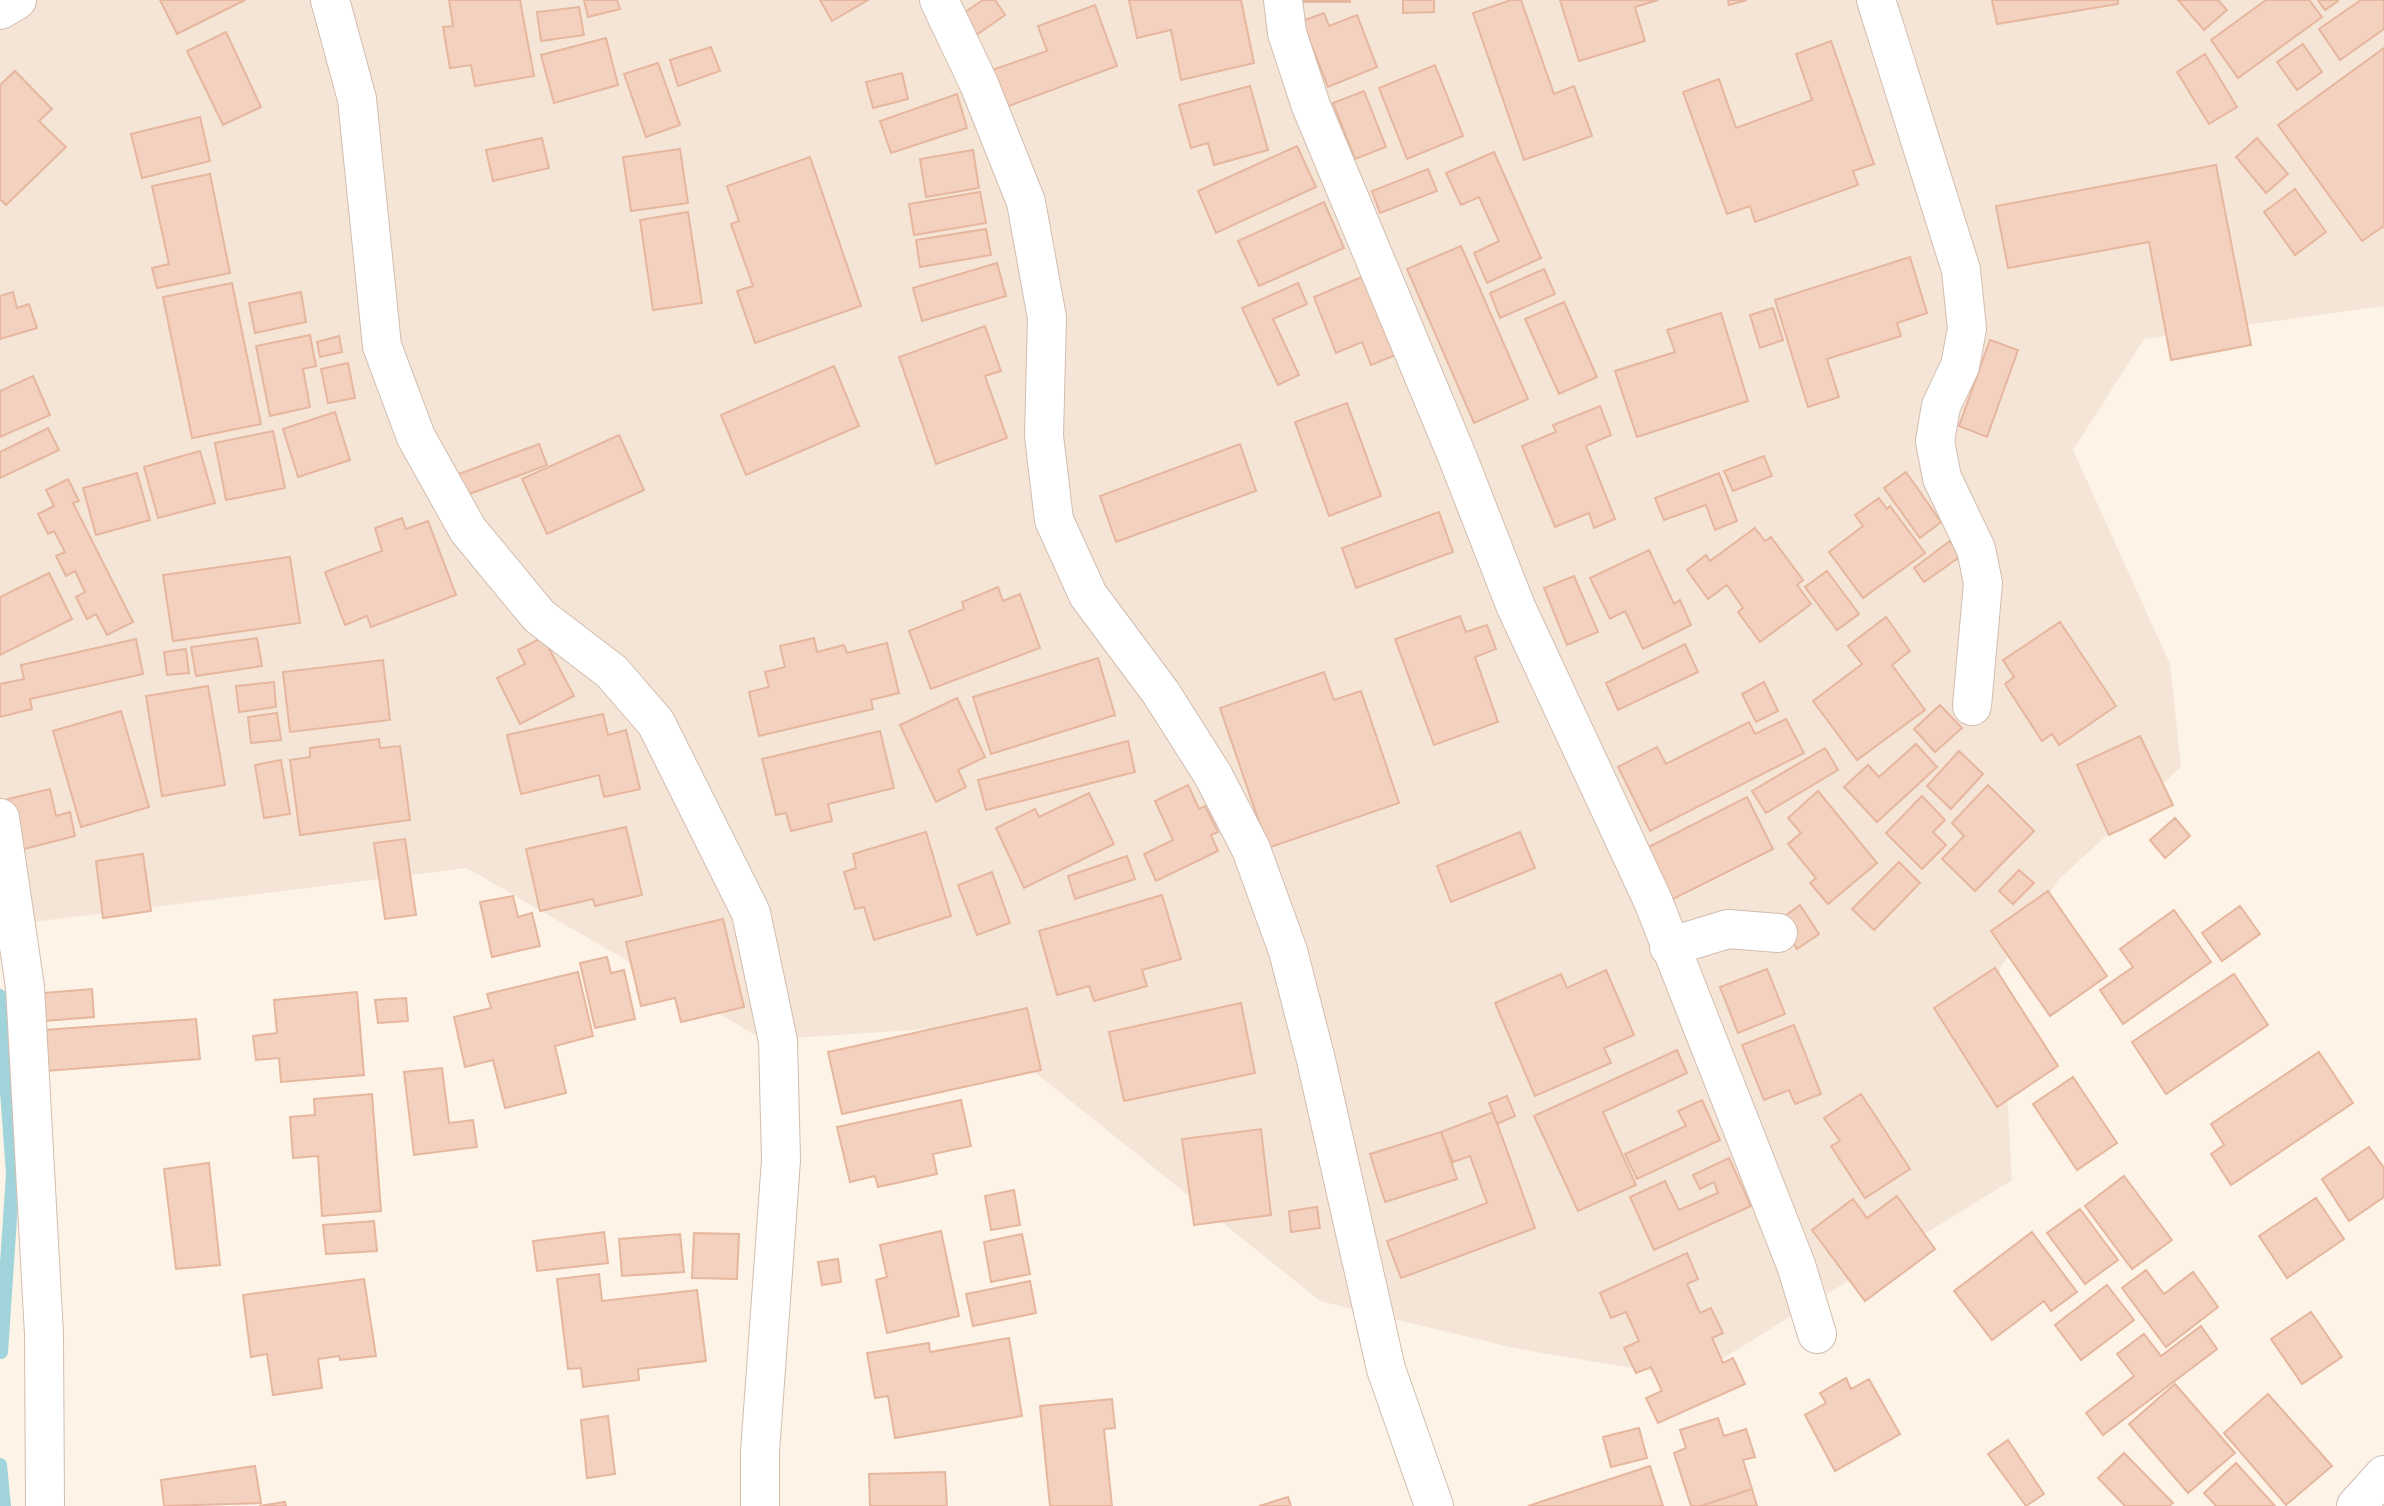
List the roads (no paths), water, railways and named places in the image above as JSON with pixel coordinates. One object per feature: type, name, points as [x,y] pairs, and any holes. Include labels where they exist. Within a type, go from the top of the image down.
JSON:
[{"type":"street","points":[[0,10],[17,0]]},
{"type":"street","points":[[330,0],[356,99],[382,346],[416,437],[468,530],[539,616],[612,672],[656,723],[751,913],[778,1041],[781,1160],[760,1452],[760,1506]]},
{"type":"street","points":[[939,0],[979,84],[1026,202],[1047,318],[1044,436],[1054,520],[1088,595],[1161,693],[1213,775],[1251,849],[1288,951],[1298,988],[1386,1369],[1434,1506]]},
{"type":"street","points":[[1283,0],[1287,33],[1316,118],[1457,456],[1516,607],[1653,901],[1796,1265],[1817,1334]]},
{"type":"street","points":[[1876,0],[1961,270],[1968,329],[1960,366],[1941,406],[1935,441],[1942,478],[1976,549],[1983,583],[1972,706]]},
{"type":"street","points":[[0,818],[25,987],[44,1348],[42,1442],[45,1506]]},
{"type":"street","points":[[1669,947],[1728,929],[1778,933]]},
{"type":"street","points":[[2356,1506],[2384,1475]]},
{"type":"waterway","points":[[0,996],[13,1174],[1,1352]]},
{"type":"waterway","points":[[0,1465],[4,1506]]}]
